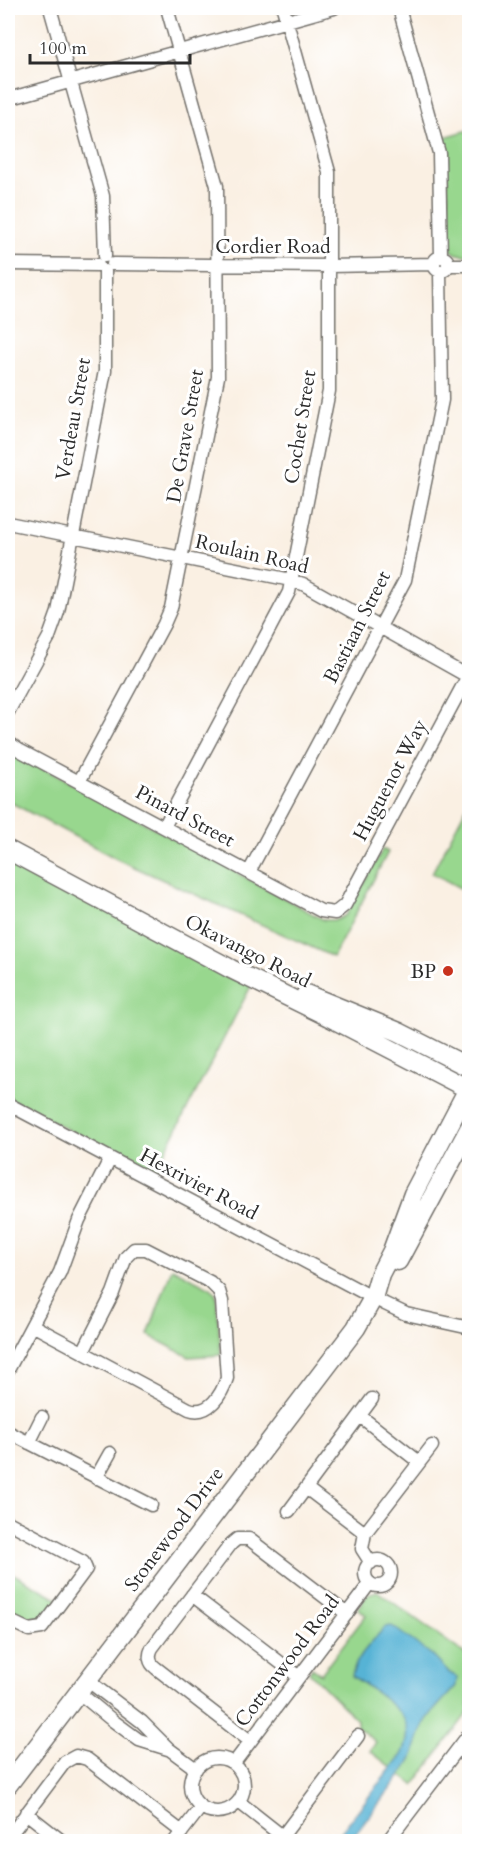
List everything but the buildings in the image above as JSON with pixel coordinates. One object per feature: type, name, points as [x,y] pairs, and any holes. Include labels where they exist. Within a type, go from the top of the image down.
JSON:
[{"type":"main road","name":"Okavango Road","points":[[8,843],[267,979],[399,1032],[470,1068]]},
{"type":"main road","name":"Okavango Road","points":[[8,850],[231,969],[469,1088]]},
{"type":"main road","name":"Stonewood Drive","points":[[373,1298],[380,1274],[392,1251],[413,1194],[469,1088]]},
{"type":"main road","name":"Stonewood Drive","points":[[8,1785],[356,1328],[373,1298],[390,1276],[470,1127]]},
{"type":"street","name":"Verdeau Street","points":[[8,712],[56,620],[105,371],[103,196],[50,8]]},
{"type":"street","name":"De Grave Street","points":[[79,782],[168,617],[176,591],[218,376],[217,186],[167,8]]},
{"type":"street","name":"Cochet Street","points":[[164,827],[289,592],[329,391],[327,162],[283,8]]},
{"type":"street","points":[[8,99],[334,8]]},
{"type":"street","name":"Bastiaan Street","points":[[249,873],[405,580],[440,410],[442,390],[439,153],[399,8]]},
{"type":"street","name":"Cordier Road","points":[[8,264],[470,265]]},
{"type":"street","name":"Roulain Road","points":[[8,523],[291,580],[303,584],[468,674]]},
{"type":"street","name":"Huguenot Way","points":[[345,905],[468,674]]},
{"type":"street","name":"Pinard Street","points":[[8,741],[19,750],[325,913],[335,914],[345,905]]},
{"type":"street","name":"Hexrivier Road","points":[[8,1104],[373,1298],[406,1314],[470,1328]]},
{"type":"street","points":[[8,1370],[60,1272],[79,1220],[110,1159]]},
{"type":"street","points":[[32,1325],[83,1352],[189,1408],[197,1411],[205,1409],[224,1388],[227,1378],[222,1301],[219,1291],[210,1282],[146,1249],[134,1249],[126,1257],[113,1293],[83,1352]]},
{"type":"street","points":[[288,1511],[372,1399]]},
{"type":"street","points":[[360,1416],[419,1462]]},
{"type":"street","points":[[29,1443],[42,1417]]},
{"type":"street","points":[[8,1432],[151,1505]]},
{"type":"street","points":[[370,1583],[366,1575],[371,1563],[362,1549],[365,1533],[432,1446]]},
{"type":"street","points":[[96,1478],[110,1453]]},
{"type":"street","points":[[306,1488],[365,1533]]},
{"type":"street","points":[[8,1522],[83,1562],[86,1569],[42,1628],[29,1630],[8,1620]]},
{"type":"street","points":[[250,1741],[151,1663],[149,1656],[152,1648],[192,1595],[231,1544],[237,1539],[245,1538],[347,1614]]},
{"type":"street","name":"Cottonwood Road","points":[[234,1763],[370,1583],[382,1585],[389,1580],[391,1572],[384,1562],[371,1563]]},
{"type":"street","points":[[192,1595],[299,1677]]},
{"type":"street","points":[[82,1686],[112,1720],[139,1740],[169,1749],[196,1769]]},
{"type":"street","points":[[387,1842],[470,1732]]},
{"type":"street","points":[[239,1802],[280,1839],[358,1736]]},
{"type":"street","points":[[8,1838],[65,1762],[72,1757],[80,1756],[87,1759],[178,1837],[201,1807]]},
{"type":"street","points":[[213,1758],[221,1758],[234,1763],[243,1774],[245,1782],[245,1789],[239,1802],[221,1812],[201,1807],[190,1789],[192,1775],[196,1769],[213,1758]]},
{"type":"street","points":[[26,1813],[63,1842]]},
{"type":"green space","points":[[469,130],[469,255],[466,255],[454,253],[449,245],[446,144],[442,145],[441,138]]},
{"type":"green space","points":[[8,749],[324,920],[337,920],[346,915],[383,849],[388,852],[333,957],[119,860],[8,801]]},
{"type":"green space","points":[[469,802],[469,893],[432,873]]},
{"type":"green space","points":[[8,856],[252,984],[153,1175],[8,1098]]},
{"type":"green space","points":[[172,1268],[211,1288],[216,1294],[221,1355],[189,1357],[148,1335]]},
{"type":"green space","points":[[8,1571],[59,1599],[42,1622],[35,1626],[8,1615]]},
{"type":"green space","points":[[377,1591],[469,1657],[469,1711],[414,1785],[370,1751],[376,1742],[357,1727],[357,1720],[309,1672],[312,1668],[321,1674],[366,1615],[358,1608],[368,1594]]},
{"type":"water","points":[[392,1626],[432,1655],[448,1672],[457,1677],[456,1686],[424,1725],[407,1767],[350,1841],[334,1841],[403,1753],[406,1745],[407,1729],[402,1715],[381,1696],[352,1676],[365,1650],[385,1627]]},
{"type":"place","name":"BP","points":[[448,971]]}]
